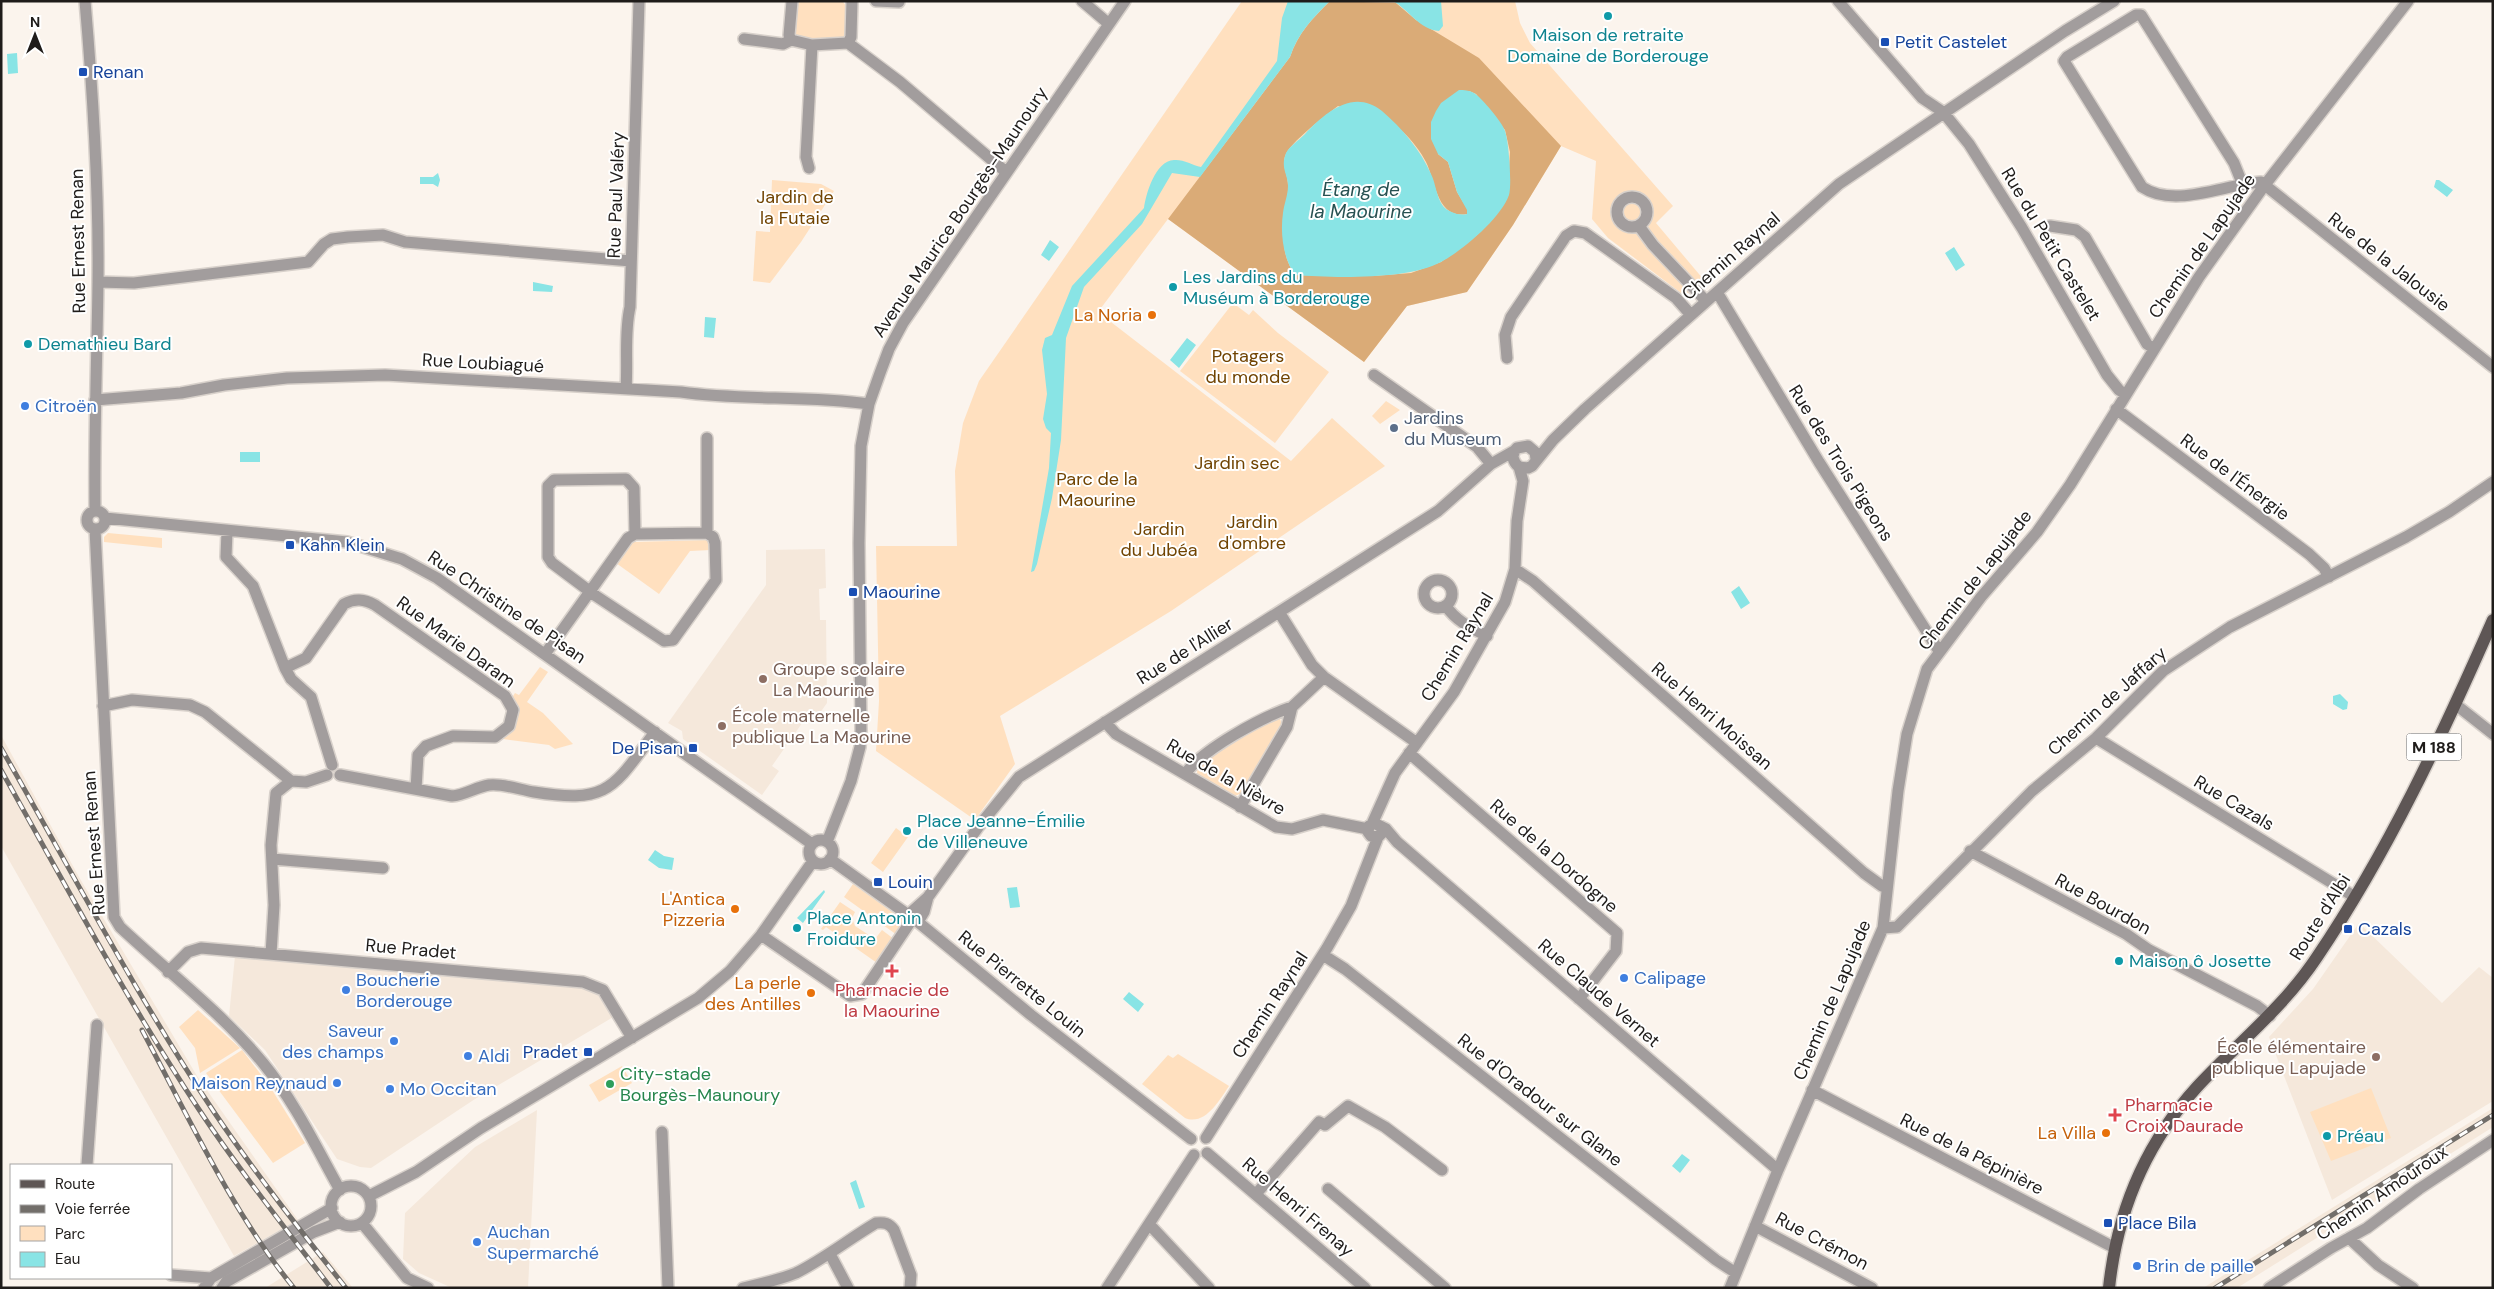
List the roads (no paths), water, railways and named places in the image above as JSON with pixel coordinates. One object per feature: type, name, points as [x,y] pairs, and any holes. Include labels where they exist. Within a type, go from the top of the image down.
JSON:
[{"type":"main road","name":"Route d'Albi","points":[[2109,1288],[2115,1248],[2127,1202],[2149,1154],[2167,1124],[2198,1086],[2270,1016],[2316,959],[2355,897],[2393,830],[2455,704],[2493,620]]},
{"type":"street","name":"Rue Ernest Renan","points":[[85,1],[91,74],[98,282],[95,510]]},
{"type":"street","name":"Rue Paul Valéry","points":[[626,389],[639,1]]},
{"type":"street","points":[[791,40],[789,35],[792,1]]},
{"type":"street","points":[[848,43],[851,37],[852,1]]},
{"type":"street","points":[[876,1],[899,2]]},
{"type":"street","points":[[1082,1],[1109,24]]},
{"type":"street","name":"Avenue Maurice Bourgès-Maunoury","points":[[827,842],[846,797],[860,747],[859,472],[861,446],[869,404],[889,349],[902,324],[1125,1]]},
{"type":"street","name":"Rue du Petit Castelet","points":[[1838,1],[1922,98],[1943,112],[1969,144],[1999,188],[2107,375],[2119,390],[2125,394]]},
{"type":"street","name":"Chemin Raynal","points":[[1522,492],[1534,462],[1553,440],[1691,314],[1839,184],[1943,112],[2065,31],[2114,1]]},
{"type":"street","name":"Chemin de Lapujade","points":[[1730,1288],[1812,1090],[1883,928],[1898,791],[1907,734],[1927,669],[1981,597],[2037,532],[2070,485],[2153,348],[2199,277],[2264,186],[2408,1]]},
{"type":"street","points":[[2242,183],[2234,163],[2141,15],[2129,20],[2068,56],[2064,61],[2142,187],[2150,192],[2192,194],[2231,188],[2242,183],[2261,182],[2264,186]]},
{"type":"street","points":[[744,39],[783,44],[791,40],[812,45],[848,43],[900,82],[1006,172]]},
{"type":"street","points":[[809,168],[806,157],[812,45]]},
{"type":"street","name":"Rue de la Jalousie","points":[[2264,186],[2493,367]]},
{"type":"street","points":[[1639,226],[1653,245],[1706,301]]},
{"type":"street","points":[[2050,226],[2076,230],[2085,237],[2147,344],[2153,348]]},
{"type":"street","points":[[1507,358],[1505,335],[1511,317],[1566,236],[1574,231],[1585,233],[1676,298],[1691,314]]},
{"type":"street","points":[[98,282],[134,283],[285,266],[308,262],[324,244],[332,239],[383,235],[405,242],[631,261]]},
{"type":"street","name":"Rue des Trois Pigeons","points":[[1716,292],[1824,470],[1939,651]]},
{"type":"street","name":"Rue Loubiagué","points":[[95,400],[181,393],[224,385],[287,378],[385,375],[626,389],[716,397],[869,404]]},
{"type":"street","points":[[1374,375],[1477,447],[1491,464],[1501,462],[1517,466],[1528,468],[1534,462],[1535,452],[1531,447],[1520,446],[1514,451],[1513,458],[1517,466]]},
{"type":"street","name":"Rue de l'Énergie","points":[[2116,408],[2309,554],[2324,568],[2329,577]]},
{"type":"street","points":[[635,534],[634,488],[626,480],[554,480],[548,486],[548,557],[552,563],[664,642],[673,640],[716,580],[715,543],[710,535],[707,438]]},
{"type":"street","name":"Chemin Raynal","points":[[1531,447],[1553,440]]},
{"type":"street","name":"Rue de l'Allier","points":[[913,918],[1011,784],[1019,777],[1438,511],[1491,464],[1514,451]]},
{"type":"street","name":"Chemin Raynal","points":[[1206,1138],[1323,955],[1351,906],[1368,859],[1381,803],[1395,773],[1454,692],[1505,602],[1515,569],[1522,492],[1522,473],[1517,466]]},
{"type":"street","name":"Chemin de Jaffary","points":[[1883,928],[1897,927],[1970,851],[2032,791],[2096,738],[2163,670],[2230,627],[2406,537],[2449,512],[2493,482]]},
{"type":"street","points":[[95,510],[102,512],[105,518],[104,525],[95,529],[89,526],[86,521],[90,512],[95,510]]},
{"type":"street","name":"Rue Christine de Pisan","points":[[105,518],[347,542],[402,559],[437,578],[812,844]]},
{"type":"street","name":"Rue Ernest Renan","points":[[95,529],[103,706],[110,807],[112,912],[120,927],[220,1018],[265,1065],[309,1131],[340,1190]]},
{"type":"street","points":[[227,531],[226,557],[253,586],[285,668],[291,679],[311,697],[333,779],[340,775],[452,796],[461,795],[489,785],[575,797],[596,794],[615,783],[655,732]]},
{"type":"street","points":[[545,654],[628,538],[635,534],[710,535]]},
{"type":"street","name":"Rue Henri Moissan","points":[[1515,569],[1533,581],[1864,873],[1882,886],[1887,886]]},
{"type":"street","name":"Rue Marie Daram","points":[[285,668],[306,658],[344,604],[351,600],[360,600],[375,605],[505,696],[512,710],[509,726],[496,737],[462,735],[426,746],[418,755],[416,789]]},
{"type":"street","points":[[1446,606],[1452,614],[1469,628],[1487,636]]},
{"type":"street","points":[[1279,612],[1312,665],[1324,677],[1417,743]]},
{"type":"street","points":[[1185,774],[1198,759],[1270,714],[1292,707],[1324,677]]},
{"type":"street","points":[[103,706],[132,700],[190,705],[206,712],[291,781],[306,782],[330,770]]},
{"type":"street","points":[[2455,704],[2493,734]]},
{"type":"street","points":[[1240,807],[1287,726],[1292,707]]},
{"type":"street","name":"Rue de la Nièvre","points":[[1105,722],[1116,734],[1240,807],[1284,830],[1323,820],[1376,830]]},
{"type":"street","name":"Rue Cazals","points":[[2096,738],[2355,897]]},
{"type":"street","name":"Rue de la Dordogne","points":[[1409,753],[1617,933],[1616,951],[1579,999]]},
{"type":"street","points":[[271,954],[274,905],[271,845],[276,794],[291,781]]},
{"type":"street","name":"Rue Claude Vernet","points":[[1376,830],[1397,842],[1778,1170]]},
{"type":"street","points":[[819,840],[827,842],[833,852],[830,859],[820,864],[813,861],[809,851],[812,844],[819,840]]},
{"type":"street","name":"Rue Bourdon","points":[[1970,851],[2126,934],[2149,950],[2257,1006],[2270,1016]]},
{"type":"street","points":[[272,859],[383,868]]},
{"type":"street","name":"Rue Pierrette Louin","points":[[830,859],[913,918],[1031,1015],[1191,1139]]},
{"type":"street","points":[[369,1196],[416,1172],[481,1128],[710,989],[730,971],[761,934],[813,861]]},
{"type":"street","points":[[761,934],[850,996],[857,996],[862,994],[913,918]]},
{"type":"street","name":"Rue Pradet","points":[[168,972],[193,949],[271,954],[583,982],[603,990],[632,1038]]},
{"type":"street","name":"Rue d'Oradour sur Glane","points":[[1323,955],[1352,975],[1716,1260],[1736,1273]]},
{"type":"street","points":[[87,1164],[97,1025]]},
{"type":"street","name":"Rue de la Pépinière","points":[[1812,1090],[2115,1248]]},
{"type":"street","points":[[1256,1194],[1319,1122],[1325,1125],[1348,1106],[1384,1127],[1442,1170]]},
{"type":"street","points":[[662,1132],[665,1170],[668,1288]]},
{"type":"street","points":[[1201,1135],[1206,1138],[1210,1148],[1207,1153],[1203,1156],[1194,1155],[1190,1150],[1191,1139],[1201,1135]]},
{"type":"street","name":"Chemin Amouroux","points":[[2269,1288],[2390,1213],[2419,1189],[2493,1140]]},
{"type":"street","name":"Rue Henri Frenay","points":[[1207,1153],[1365,1288]]},
{"type":"street","points":[[1107,1288],[1194,1155]]},
{"type":"street","points":[[356,1186],[369,1196],[370,1214],[362,1223],[351,1226],[336,1219],[332,1208],[333,1198],[340,1190],[356,1186]]},
{"type":"street","points":[[1328,1189],[1445,1288]]},
{"type":"street","points":[[204,1288],[211,1278],[332,1208]]},
{"type":"street","points":[[224,1285],[314,1232],[340,1222]]},
{"type":"street","points":[[362,1223],[408,1278],[428,1288]]},
{"type":"street","points":[[743,1288],[784,1277],[830,1254],[844,1242],[876,1223],[889,1224],[894,1230],[911,1275],[910,1288]]},
{"type":"street","points":[[1148,1224],[1209,1288]]},
{"type":"street","name":"Rue Crémon","points":[[1755,1226],[1872,1288]]},
{"type":"street","points":[[2349,1238],[2378,1264],[2413,1288]]},
{"type":"street","points":[[830,1254],[848,1288]]},
{"type":"street","points":[[172,1275],[211,1278]]},
{"type":"street","name":"Chemin Amouroux","points":[[2280,1288],[2291,1275]]},
{"type":"water","points":[[1288,1],[1330,1],[1306,27],[1293,48],[1290,57],[1200,177],[1172,173],[1142,224],[1084,287],[1066,338],[1061,440],[1052,498],[1037,564],[1034,571],[1031,572],[1049,468],[1051,433],[1046,428],[1043,419],[1047,394],[1042,350],[1045,338],[1052,335],[1072,286],[1144,208],[1149,187],[1162,166],[1167,162],[1177,160],[1201,167],[1277,61],[1282,18]]},
{"type":"water","points":[[1393,1],[1441,1],[1443,26],[1439,31],[1426,27]]},
{"type":"water","points":[[17,53],[18,73],[8,74],[7,54]]},
{"type":"water","name":"Étang de la Maourine","points":[[1459,90],[1467,90],[1477,95],[1500,122],[1506,136],[1509,153],[1510,190],[1505,204],[1498,214],[1480,233],[1450,257],[1427,268],[1390,275],[1329,277],[1295,275],[1285,253],[1282,237],[1283,213],[1288,186],[1284,158],[1289,148],[1321,118],[1340,106],[1361,102],[1371,105],[1382,111],[1397,125],[1416,148],[1427,165],[1443,206],[1454,213],[1467,214],[1467,210],[1457,192],[1448,162],[1438,154],[1431,139],[1431,122],[1436,111],[1441,103]]},
{"type":"water","points":[[438,173],[440,180],[438,187],[433,184],[420,184],[420,177],[433,177]]},
{"type":"water","points":[[2436,180],[2439,180],[2453,190],[2447,197],[2434,187]]},
{"type":"water","points":[[1050,240],[1059,247],[1049,261],[1041,255]]},
{"type":"water","points":[[1954,247],[1965,265],[1956,271],[1945,253]]},
{"type":"water","points":[[533,282],[553,286],[552,292],[533,291]]},
{"type":"water","points":[[705,317],[716,318],[714,338],[704,337]]},
{"type":"water","points":[[1187,338],[1196,345],[1179,368],[1170,360]]},
{"type":"water","points":[[240,452],[260,452],[260,462],[240,462]]},
{"type":"water","points":[[1739,586],[1750,603],[1741,609],[1731,592]]},
{"type":"water","points":[[2340,694],[2348,702],[2347,709],[2343,710],[2333,704],[2333,696]]},
{"type":"water","points":[[655,850],[664,856],[674,858],[672,870],[659,868],[648,860]]},
{"type":"water","points":[[1017,887],[1020,907],[1010,908],[1007,888]]},
{"type":"water","points":[[824,890],[825,892],[803,923],[797,918]]},
{"type":"water","points":[[1129,992],[1144,1004],[1138,1012],[1123,999]]},
{"type":"water","points":[[1682,1154],[1690,1160],[1680,1173],[1672,1166]]},
{"type":"water","points":[[856,1180],[865,1207],[859,1209],[850,1183]]},
{"type":"railway","points":[[1,748],[104,932],[185,1068],[245,1157],[346,1288]]},
{"type":"railway","points":[[1,770],[96,941],[171,1067],[230,1154],[331,1288]]},
{"type":"railway","points":[[142,1030],[231,1196],[272,1259],[294,1288]]},
{"type":"railway","points":[[2215,1288],[2493,1115]]},
{"type":"place","name":"Maison de retraite Domaine de Borderouge","points":[[1608,16]]},
{"type":"place","name":"Petit Castelet","points":[[1885,42]]},
{"type":"place","name":"Renan","points":[[83,72]]},
{"type":"place","name":"Les Jardins du Muséum à Borderouge","points":[[1173,287]]},
{"type":"place","name":"La Noria","points":[[1152,315]]},
{"type":"place","name":"Demathieu Bard","points":[[28,344]]},
{"type":"place","name":"Citroën","points":[[25,406]]},
{"type":"place","name":"Jardins du Museum","points":[[1394,428]]},
{"type":"place","name":"Kahn Klein","points":[[290,545]]},
{"type":"place","name":"Maourine","points":[[853,592]]},
{"type":"place","name":"Groupe scolaire La Maourine","points":[[763,679]]},
{"type":"place","name":"École maternelle publique La Maourine","points":[[722,726]]},
{"type":"place","name":"De Pisan","points":[[693,748]]},
{"type":"place","name":"Place Jeanne-Émilie de Villeneuve","points":[[907,831]]},
{"type":"place","name":"Louin","points":[[878,882]]},
{"type":"place","name":"L'Antica Pizzeria","points":[[735,909]]},
{"type":"place","name":"Place Antonin Froidure","points":[[797,928]]},
{"type":"place","name":"Cazals","points":[[2348,929]]},
{"type":"place","name":"Maison ô Josette","points":[[2119,961]]},
{"type":"place","name":"Pharmacie de la Maourine","points":[[892,971]]},
{"type":"place","name":"Calipage","points":[[1624,978]]},
{"type":"place","name":"Boucherie Borderouge","points":[[346,990]]},
{"type":"place","name":"La perle des Antilles","points":[[811,993]]},
{"type":"place","name":"Saveur des champs","points":[[394,1041]]},
{"type":"place","name":"Pradet","points":[[588,1052]]},
{"type":"place","name":"Aldi","points":[[468,1056]]},
{"type":"place","name":"École élémentaire publique Lapujade","points":[[2376,1057]]},
{"type":"place","name":"Maison Reynaud","points":[[337,1083]]},
{"type":"place","name":"City-stade Bourgès-Maunoury","points":[[610,1084]]},
{"type":"place","name":"Mo Occitan","points":[[390,1089]]},
{"type":"place","name":"Pharmacie Croix Daurade","points":[[2115,1115]]},
{"type":"place","name":"La Villa","points":[[2106,1133]]},
{"type":"place","name":"Préau","points":[[2327,1136]]},
{"type":"place","name":"Place Bila","points":[[2108,1223]]},
{"type":"place","name":"Auchan Supermarché","points":[[477,1242]]},
{"type":"place","name":"Brin de paille","points":[[2137,1266]]},
{"type":"park label","name":"Jardin de la Futaie","points":[[795,207]]},
{"type":"park label","name":"Potagers du monde","points":[[1248,366]]},
{"type":"park label","name":"Jardin sec","points":[[1237,463]]},
{"type":"park label","name":"Parc de la Maourine","points":[[1097,489]]},
{"type":"park label","name":"Jardin d'ombre","points":[[1252,532]]},
{"type":"park label","name":"Jardin du Jubéa","points":[[1159,539]]}]
